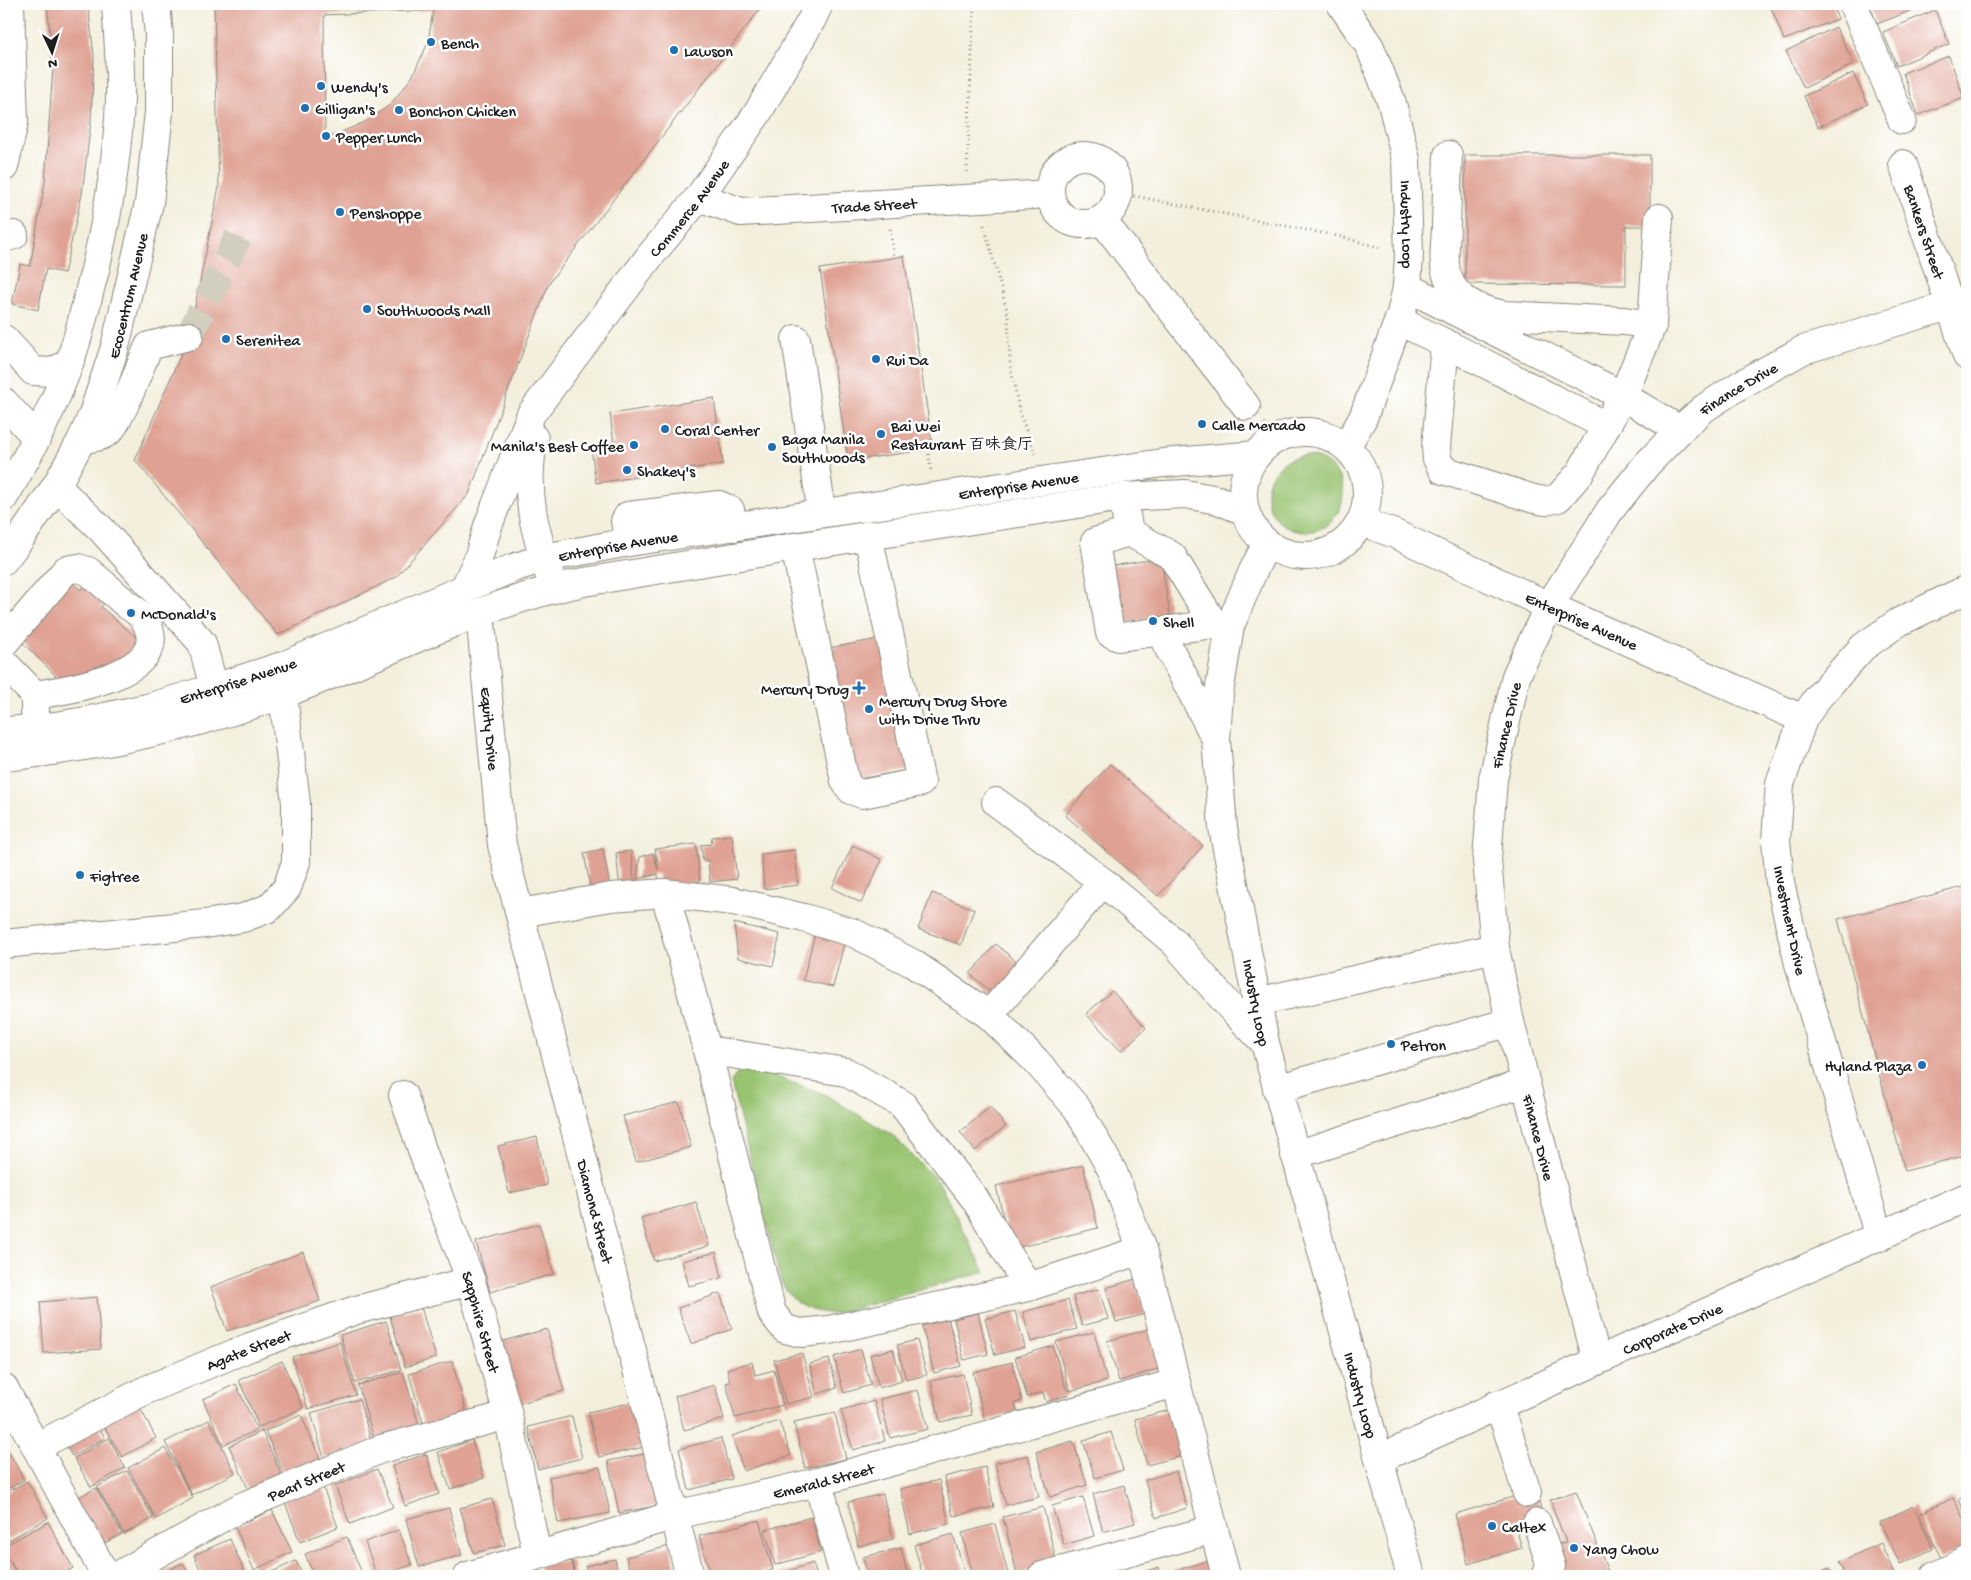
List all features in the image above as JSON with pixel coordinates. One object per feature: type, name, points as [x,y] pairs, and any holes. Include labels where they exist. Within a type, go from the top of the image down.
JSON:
[{"type":"street","points":[[4,167],[14,122],[10,4]]},
{"type":"street","points":[[4,497],[49,411],[69,363],[78,336],[98,254],[112,189],[120,97],[116,4]]},
{"type":"street","name":"Ecocentrum Avenue","points":[[4,560],[56,486],[82,439],[93,414],[115,347],[150,203],[159,112],[159,35],[156,4]]},
{"type":"street","name":"Commerce Avenue","points":[[464,587],[478,559],[488,526],[527,422],[541,400],[650,256],[700,197],[757,114],[819,4]]},
{"type":"street","name":"Industry Loop","points":[[1341,4],[1370,47],[1392,103],[1406,160],[1409,255],[1407,287],[1399,321],[1363,418],[1346,447]]},
{"type":"street","points":[[1854,4],[1902,120]]},
{"type":"street","points":[[1448,155],[1445,252],[1447,275],[1455,290],[1468,303],[1487,312],[1505,315],[1624,321],[1652,325]]},
{"type":"street","points":[[1084,156],[1096,158],[1109,167],[1118,181],[1119,192],[1116,204],[1102,220],[1079,225],[1068,221],[1059,214],[1052,204],[1050,182],[1055,172],[1063,163],[1073,157],[1084,156]]},
{"type":"street","name":"Bankers Street","points":[[1904,164],[1952,305],[1967,356]]},
{"type":"street","name":"Trade Street","points":[[700,197],[741,212],[1050,194]]},
{"type":"street","points":[[1445,342],[1436,448],[1437,460],[1443,470],[1534,499],[1545,501],[1558,498],[1580,473],[1623,396],[1652,325],[1659,218]]},
{"type":"street","points":[[1102,220],[1246,406]]},
{"type":"street","points":[[1407,287],[1623,396],[1680,430]]},
{"type":"street","name":"Finance Drive","points":[[1597,1360],[1525,1083],[1495,948],[1487,860],[1493,779],[1516,676],[1550,606],[1610,510],[1647,464],[1703,409],[1740,385],[1803,350],[1952,305]]},
{"type":"street","points":[[1399,321],[1445,342],[1606,426]]},
{"type":"street","points":[[82,439],[95,438],[110,430],[124,403],[148,346],[189,336]]},
{"type":"street","points":[[4,339],[34,371],[52,372],[69,363]]},
{"type":"street","points":[[796,339],[820,513]]},
{"type":"street","name":"Commerce Avenue","points":[[541,400],[528,471],[532,517],[554,588]]},
{"type":"street","points":[[4,402],[36,437]]},
{"type":"street","points":[[1300,433],[1321,434],[1346,447],[1359,463],[1366,482],[1368,502],[1362,522],[1347,540],[1327,553],[1312,556],[1296,556],[1280,551],[1267,543],[1253,529],[1245,511],[1243,487],[1250,465],[1258,455],[1280,438],[1300,433]]},
{"type":"street","name":"Enterprise Avenue","points":[[4,731],[86,721],[147,708],[214,688],[285,665],[464,587],[544,558],[629,542],[1163,463],[1258,455]]},
{"type":"street","points":[[56,486],[102,530],[202,643],[214,688]]},
{"type":"street","name":"Enterprise Avenue","points":[[4,758],[89,747],[153,733],[283,694],[480,613],[554,588],[653,569],[1123,497],[1185,494],[1218,500],[1245,511]]},
{"type":"street","points":[[1123,497],[1129,532]]},
{"type":"street","name":"Enterprise Avenue","points":[[1362,522],[1395,534],[1550,606],[1803,719]]},
{"type":"street","points":[[1129,532],[1172,556],[1222,625],[1119,637],[1110,633],[1095,542],[1129,532]]},
{"type":"street","points":[[795,547],[845,781],[852,790],[862,794],[921,782],[868,535]]},
{"type":"street","name":"Industry Loop","points":[[1267,543],[1222,625],[1216,739],[1223,828],[1264,1043],[1411,1576]]},
{"type":"street","points":[[4,643],[66,570],[78,568],[88,572],[143,617],[150,632],[150,646],[145,656],[127,670],[106,679],[63,691],[35,695]]},
{"type":"street","name":"Investment Drive","points":[[1878,1238],[1799,964],[1780,883],[1776,840],[1780,784],[1803,719],[1819,696],[1863,647],[1898,622],[1967,589]]},
{"type":"street","name":"Equity Drive","points":[[480,613],[502,845]]},
{"type":"street","points":[[1160,631],[1216,739]]},
{"type":"street","points":[[4,663],[35,695],[36,728]]},
{"type":"street","points":[[4,944],[204,924],[243,918],[269,908],[287,888],[296,862],[296,802],[283,694]]},
{"type":"street","points":[[996,802],[1103,882],[1174,942],[1264,1043]]},
{"type":"street","name":"Diamond Street","points":[[502,845],[690,1576]]},
{"type":"street","points":[[989,1015],[1103,882]]},
{"type":"street","points":[[665,893],[707,1050],[772,1313],[785,1329],[801,1333],[829,1330],[1028,1287],[1142,1250]]},
{"type":"street","points":[[520,913],[612,897],[665,893],[733,901],[804,918],[854,933],[912,963],[989,1015],[1036,1062],[1077,1108],[1114,1172],[1142,1250],[1226,1576]]},
{"type":"street","points":[[1257,1002],[1495,948]]},
{"type":"street","points":[[1277,1089],[1510,1022]]},
{"type":"street","points":[[707,1050],[846,1072],[902,1104],[975,1199],[1028,1287]]},
{"type":"street","points":[[1296,1155],[1525,1083]]},
{"type":"street","name":"Sapphire Street","points":[[404,1095],[434,1184],[471,1281],[508,1415],[537,1555]]},
{"type":"street","name":"Corporate Drive","points":[[1379,1459],[1496,1405],[1878,1238],[1967,1197]]},
{"type":"street","name":"Agate Street","points":[[36,1447],[146,1390],[250,1348],[356,1310],[471,1281]]},
{"type":"street","name":"Emerald Street","points":[[468,1576],[675,1515],[818,1482],[1176,1383]]},
{"type":"street","points":[[4,1388],[106,1576]]},
{"type":"street","points":[[1496,1405],[1506,1425],[1527,1494]]},
{"type":"street","name":"Pearl Street","points":[[117,1576],[242,1507],[381,1449],[508,1415]]},
{"type":"street","points":[[818,1482],[844,1576]]},
{"type":"street","points":[[1537,1522],[1551,1566],[1545,1576]]},
{"type":"street","points":[[1042,1576],[1214,1529]]},
{"type":"street","points":[[1935,1576],[1967,1561]]},
{"type":"path","points":[[974,4],[966,198],[986,229],[1008,314],[1010,364],[1020,414],[1047,480]]},
{"type":"path","points":[[1119,192],[1342,237],[1409,255]]},
{"type":"green space","points":[[1298,456],[1312,456],[1326,462],[1337,473],[1343,487],[1340,509],[1332,521],[1312,532],[1298,532],[1284,526],[1273,515],[1267,501],[1267,487],[1273,473],[1284,462]]},
{"type":"green space","points":[[741,1068],[761,1071],[824,1094],[892,1135],[938,1181],[985,1272],[835,1314],[809,1309],[797,1302],[786,1291],[781,1282],[731,1082]]},
{"type":"building","points":[[47,4],[88,4],[94,56],[91,121],[82,194],[64,273],[46,269],[38,310],[12,304],[20,264],[30,266],[45,182],[53,67]]},
{"type":"building","name":"Southwoods Mall","points":[[214,4],[764,4],[549,283],[469,494],[396,577],[278,635],[135,460],[189,336],[219,187]],"holes":[[[433,10],[428,43],[412,77],[390,105],[365,122],[325,139],[324,15]]]},
{"type":"building","points":[[1779,4],[1832,4],[1838,19],[1784,40],[1771,7]]},
{"type":"building","points":[[1869,4],[1928,4],[1877,24]]},
{"type":"building","points":[[1935,10],[1949,44],[1897,66],[1883,32]]},
{"type":"building","points":[[1836,27],[1854,64],[1804,88],[1786,51]]},
{"type":"building","points":[[1949,56],[1964,98],[1918,115],[1903,73]]},
{"type":"building","points":[[1853,73],[1868,104],[1818,127],[1804,96]]},
{"type":"building","points":[[1465,155],[1650,155],[1650,226],[1626,226],[1626,285],[1465,284]]},
{"type":"building","name":"Rui Da","points":[[904,256],[933,449],[848,461],[820,269]]},
{"type":"building","name":"Coral Center","points":[[714,398],[723,464],[596,483],[591,448],[614,444],[610,414]]},
{"type":"building","points":[[1161,558],[1170,616],[1115,625],[1106,567]]},
{"type":"building","points":[[90,579],[110,596],[101,607],[140,641],[117,667],[60,680],[17,637],[69,580],[81,590]]},
{"type":"building","name":"Mercury Drug Store with Drive Thru","points":[[885,638],[909,770],[853,780],[829,648]]},
{"type":"building","points":[[1110,764],[1203,846],[1158,896],[1065,815]]},
{"type":"building","points":[[732,835],[737,879],[710,882],[708,860],[703,861],[701,845],[711,844],[712,837]]},
{"type":"building","points":[[696,844],[700,881],[659,886],[658,874],[637,879],[640,857],[653,853],[658,870],[655,849]]},
{"type":"building","points":[[853,845],[882,860],[861,903],[832,888]]},
{"type":"building","points":[[603,849],[610,887],[591,891],[584,853]]},
{"type":"building","points":[[795,850],[798,885],[764,889],[761,854]]},
{"type":"building","points":[[631,851],[635,887],[620,888],[616,853]]},
{"type":"building","name":"Hyland Plaza","points":[[1967,886],[1967,957],[1963,958],[1967,975],[1967,1155],[1905,1171],[1838,919]]},
{"type":"building","points":[[932,893],[974,909],[961,945],[918,929]]},
{"type":"building","points":[[734,923],[780,934],[773,966],[738,958]]},
{"type":"building","points":[[816,929],[846,936],[833,987],[803,980]]},
{"type":"building","points":[[996,944],[1023,967],[996,997],[970,974]]},
{"type":"building","points":[[1112,991],[1146,1028],[1121,1051],[1086,1014]]},
{"type":"building","points":[[679,1102],[691,1147],[636,1162],[623,1116]]},
{"type":"building","points":[[990,1107],[1006,1126],[975,1151],[960,1132]]},
{"type":"building","points":[[537,1137],[547,1185],[509,1193],[498,1146]]},
{"type":"building","points":[[1083,1165],[1098,1228],[1011,1249],[996,1186]]},
{"type":"building","points":[[696,1202],[709,1246],[654,1261],[641,1218]]},
{"type":"building","points":[[539,1224],[554,1274],[490,1292],[476,1242]]},
{"type":"building","points":[[303,1252],[320,1301],[227,1331],[211,1287]]},
{"type":"building","points":[[716,1252],[722,1278],[689,1286],[682,1261]]},
{"type":"building","points":[[1135,1279],[1145,1314],[1116,1322],[1106,1288]]},
{"type":"building","points":[[1099,1289],[1108,1319],[1082,1326],[1073,1296]]},
{"type":"building","points":[[720,1293],[732,1329],[691,1344],[678,1308]]},
{"type":"building","points":[[97,1297],[101,1349],[44,1353],[40,1302]]},
{"type":"building","points":[[1068,1300],[1077,1329],[1031,1342],[1023,1312]]},
{"type":"building","points":[[421,1307],[436,1358],[405,1367],[390,1316]]},
{"type":"building","points":[[1015,1311],[1025,1347],[995,1355],[985,1319]]},
{"type":"building","points":[[978,1313],[988,1354],[964,1360],[954,1319]]},
{"type":"building","points":[[948,1319],[961,1366],[934,1373],[922,1326]]},
{"type":"building","points":[[386,1321],[401,1370],[355,1383],[340,1335]]},
{"type":"building","points":[[547,1329],[564,1391],[514,1405],[496,1343]]},
{"type":"building","points":[[1149,1329],[1161,1368],[1119,1381],[1107,1341]]},
{"type":"building","points":[[1094,1332],[1107,1381],[1070,1391],[1056,1342]]},
{"type":"building","points":[[917,1340],[927,1375],[906,1380],[897,1345]]},
{"type":"building","points":[[340,1342],[356,1395],[308,1409],[292,1357]]},
{"type":"building","points":[[1053,1346],[1068,1395],[1046,1402],[1043,1392],[1027,1397],[1015,1357]]},
{"type":"building","points":[[861,1349],[871,1385],[844,1393],[834,1357]]},
{"type":"building","points":[[893,1349],[902,1381],[879,1388],[870,1355]]},
{"type":"building","points":[[802,1353],[814,1397],[786,1404],[774,1360]]},
{"type":"building","points":[[829,1359],[837,1388],[817,1394],[810,1364]]},
{"type":"building","points":[[282,1361],[303,1408],[259,1427],[239,1380]]},
{"type":"building","points":[[452,1361],[467,1414],[424,1426],[409,1374]]},
{"type":"building","points":[[752,1362],[755,1375],[774,1370],[783,1405],[735,1418],[726,1383],[730,1382],[727,1369]]},
{"type":"building","points":[[1012,1362],[1022,1401],[1015,1403],[1017,1412],[985,1421],[973,1372]]},
{"type":"building","points":[[403,1372],[420,1428],[375,1442],[358,1385]]},
{"type":"building","points":[[963,1374],[972,1415],[940,1422],[931,1381]]},
{"type":"building","points":[[236,1384],[257,1430],[223,1445],[203,1399]]},
{"type":"building","points":[[715,1385],[724,1419],[684,1430],[675,1396]]},
{"type":"building","points":[[918,1390],[928,1429],[890,1438],[880,1399]]},
{"type":"building","points":[[359,1399],[372,1444],[324,1458],[311,1413]]},
{"type":"building","points":[[874,1401],[885,1441],[853,1450],[841,1410]]},
{"type":"building","points":[[633,1402],[644,1447],[599,1457],[588,1412]]},
{"type":"building","points":[[138,1404],[156,1438],[122,1457],[103,1424]]},
{"type":"building","points":[[1170,1410],[1182,1456],[1147,1465],[1135,1419]]},
{"type":"building","points":[[835,1413],[846,1459],[805,1468],[794,1422]]},
{"type":"building","points":[[301,1415],[322,1463],[286,1479],[265,1431]]},
{"type":"building","points":[[572,1416],[582,1458],[538,1469],[528,1427]]},
{"type":"building","points":[[94,1418],[105,1438],[72,1456],[61,1436]]},
{"type":"building","points":[[209,1420],[235,1473],[192,1495],[165,1442]]},
{"type":"building","points":[[779,1421],[791,1455],[744,1471],[732,1436]]},
{"type":"building","points":[[262,1431],[284,1480],[251,1495],[229,1446]]},
{"type":"building","points":[[1111,1432],[1123,1470],[1095,1478],[1083,1441]]},
{"type":"building","points":[[109,1438],[125,1468],[91,1487],[74,1458]]},
{"type":"building","points":[[721,1438],[732,1479],[689,1490],[679,1449]]},
{"type":"building","points":[[472,1440],[484,1478],[450,1489],[438,1452]]},
{"type":"building","points":[[1073,1441],[1087,1485],[1050,1497],[1036,1452]]},
{"type":"building","points":[[4,1443],[24,1480],[4,1491]]},
{"type":"building","points":[[165,1448],[193,1498],[156,1519],[128,1468]]},
{"type":"building","points":[[649,1453],[660,1505],[619,1513],[608,1461]]},
{"type":"building","points":[[426,1454],[439,1494],[405,1506],[392,1466]]},
{"type":"building","points":[[1028,1455],[1039,1497],[1006,1505],[995,1463]]},
{"type":"building","points":[[600,1467],[610,1513],[558,1523],[549,1477]]},
{"type":"building","points":[[985,1467],[994,1507],[953,1516],[944,1477]]},
{"type":"building","points":[[377,1469],[393,1507],[350,1524],[335,1486]]},
{"type":"building","points":[[127,1471],[153,1518],[124,1534],[97,1487]]},
{"type":"building","points":[[1176,1471],[1187,1508],[1156,1518],[1145,1480]]},
{"type":"building","points":[[939,1480],[949,1524],[910,1534],[900,1489]]},
{"type":"building","points":[[27,1481],[48,1518],[9,1540],[4,1532],[4,1494]]},
{"type":"building","points":[[322,1485],[338,1527],[300,1542],[284,1500]]},
{"type":"building","points":[[1124,1485],[1135,1523],[1103,1532],[1093,1494]]},
{"type":"building","points":[[96,1488],[122,1534],[97,1547],[71,1501]]},
{"type":"building","name":"Caltex","points":[[1536,1490],[1544,1520],[1516,1529],[1522,1548],[1468,1564],[1455,1514]]},
{"type":"building","points":[[1576,1491],[1609,1574],[1602,1576],[1563,1576],[1555,1545],[1566,1542],[1550,1500]]},
{"type":"building","points":[[883,1494],[893,1539],[858,1546],[848,1502]]},
{"type":"building","points":[[1967,1496],[1967,1519],[1959,1499]]},
{"type":"building","points":[[1083,1497],[1094,1536],[1064,1545],[1052,1506]]},
{"type":"building","points":[[1953,1498],[1967,1526],[1967,1546],[1941,1558],[1919,1514]]},
{"type":"building","points":[[492,1499],[505,1545],[474,1553],[460,1508]]},
{"type":"building","points":[[1914,1506],[1933,1549],[1900,1564],[1880,1522]]},
{"type":"building","points":[[1043,1507],[1057,1564],[1017,1574],[1003,1517]]},
{"type":"building","points":[[449,1508],[462,1555],[419,1567],[406,1519]]},
{"type":"building","points":[[272,1510],[292,1552],[254,1570],[235,1527]]},
{"type":"building","points":[[811,1517],[821,1552],[775,1565],[765,1530]]},
{"type":"building","points":[[759,1520],[773,1570],[750,1576],[711,1576],[699,1536]]},
{"type":"building","points":[[48,1522],[73,1568],[59,1576],[19,1576],[8,1558],[18,1576],[4,1576],[4,1546]]},
{"type":"building","points":[[995,1524],[1008,1574],[973,1576],[962,1533]]},
{"type":"building","points":[[399,1530],[412,1565],[377,1576],[365,1542]]},
{"type":"building","points":[[953,1534],[966,1576],[923,1576],[914,1545]]},
{"type":"building","points":[[347,1537],[363,1576],[314,1576],[305,1554]]},
{"type":"building","points":[[230,1539],[245,1573],[237,1576],[203,1576],[194,1555]]},
{"type":"building","points":[[1881,1543],[1895,1576],[1845,1576],[1839,1562]]},
{"type":"building","points":[[670,1546],[678,1576],[631,1576],[626,1557]]},
{"type":"building","points":[[901,1548],[908,1576],[868,1576],[863,1557]]},
{"type":"building","points":[[615,1559],[619,1576],[587,1576],[585,1566]]},
{"type":"building","points":[[296,1561],[303,1576],[263,1576]]},
{"type":"building","points":[[572,1561],[575,1576],[541,1576],[539,1566]]},
{"type":"building","points":[[1207,1561],[1212,1576],[1171,1576],[1170,1572]]},
{"type":"building","points":[[183,1563],[189,1576],[156,1576]]},
{"type":"building","points":[[813,1563],[817,1576],[780,1576],[779,1574]]},
{"type":"building","points":[[1159,1567],[1161,1576],[1129,1576]]},
{"type":"building","points":[[1829,1568],[1833,1576],[1812,1576]]},
{"type":"tunnel","points":[[189,336],[238,237]]},
{"type":"place","name":"Bench","points":[[431,42]]},
{"type":"place","name":"Lawson","points":[[674,50]]},
{"type":"place","name":"Wendy's","points":[[321,86]]},
{"type":"place","name":"Gilligan's","points":[[305,108]]},
{"type":"place","name":"Bonchon Chicken","points":[[399,110]]},
{"type":"place","name":"Pepper Lunch","points":[[326,136]]},
{"type":"place","name":"Penshoppe","points":[[340,212]]},
{"type":"place","name":"Southwoods Mall","points":[[367,309]]},
{"type":"place","name":"Serenitea","points":[[226,339]]},
{"type":"place","name":"Rui Da","points":[[876,359]]},
{"type":"place","name":"Calle Mercado","points":[[1202,424]]},
{"type":"place","name":"Coral Center","points":[[665,429]]},
{"type":"place","name":"Bai Wei Restaurant 百味食厅","points":[[881,434]]},
{"type":"place","name":"Manila's Best Coffee","points":[[634,445]]},
{"type":"place","name":"Baga Manila Southwoods","points":[[772,447]]},
{"type":"place","name":"Shakey's","points":[[627,470]]},
{"type":"place","name":"McDonald's","points":[[131,613]]},
{"type":"place","name":"Shell","points":[[1153,621]]},
{"type":"place","name":"Mercury Drug","points":[[859,688]]},
{"type":"place","name":"Mercury Drug Store with Drive Thru","points":[[869,709]]},
{"type":"place","name":"Figtree","points":[[80,875]]},
{"type":"place","name":"Petron","points":[[1391,1044]]},
{"type":"place","name":"Hyland Plaza","points":[[1922,1065]]},
{"type":"place","name":"Caltex","points":[[1492,1526]]},
{"type":"place","name":"Yang Chow","points":[[1574,1548]]}]
